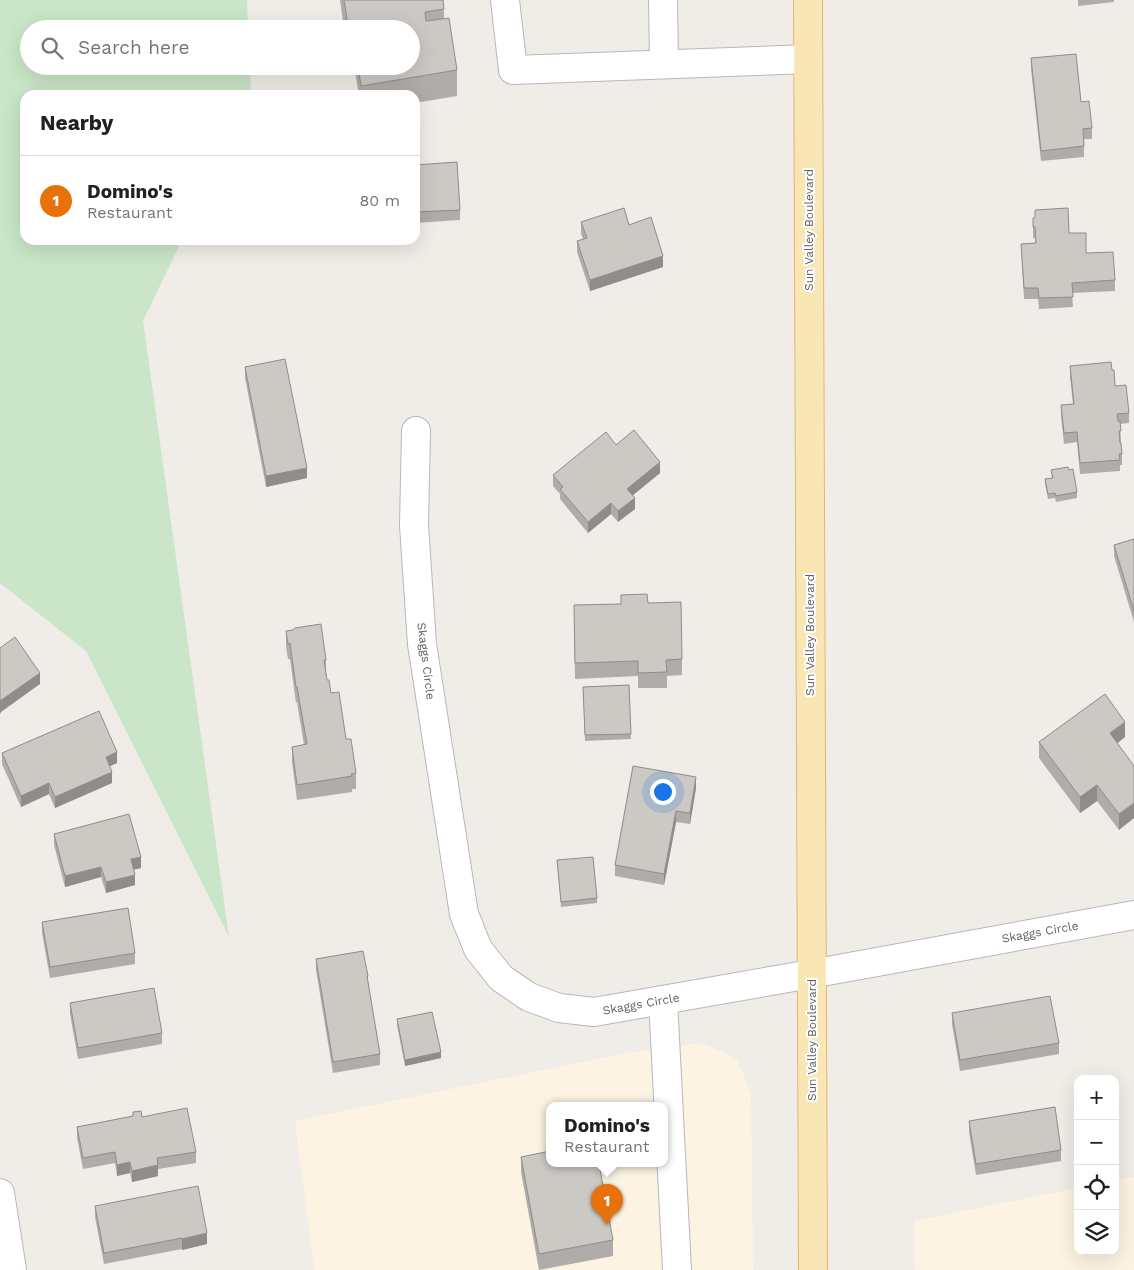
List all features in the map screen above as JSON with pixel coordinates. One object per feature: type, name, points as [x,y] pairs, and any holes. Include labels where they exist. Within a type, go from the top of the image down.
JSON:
[{"type":"main road","name":"Sun Valley Boulevard","points":[[808,0],[813,1270]]},
{"type":"street","points":[[505,0],[513,70],[808,59]]},
{"type":"street","points":[[663,0],[664,64]]},
{"type":"street","name":"Skaggs Circle","points":[[416,431],[414,525],[422,644],[464,914],[478,949],[501,978],[529,997],[559,1008],[594,1012],[1134,915]]},
{"type":"street","points":[[663,1000],[677,1270]]},
{"type":"street","points":[[0,1193],[12,1270]]},
{"type":"shaded area","points":[[703,1043],[737,1059],[751,1094],[753,1270],[314,1270],[295,1121],[626,1053]]},
{"type":"shaded area","points":[[1134,1177],[1134,1270],[915,1270],[914,1221],[1074,1189],[1074,1255],[1119,1255],[1119,1179]]},
{"type":"green space","points":[[0,0],[247,0],[248,20],[20,20],[20,75],[250,75],[251,90],[20,90],[20,245],[180,245],[143,321],[229,937],[86,651],[0,583]]},
{"type":"building","points":[[344,0],[443,0],[444,9],[425,12],[426,21],[449,18],[457,70],[361,86],[359,75],[420,75],[420,20],[347,20]]},
{"type":"building","points":[[1076,54],[1081,102],[1089,101],[1092,128],[1083,129],[1084,146],[1041,151],[1031,58]]},
{"type":"building","points":[[457,162],[460,210],[420,212],[420,165]]},
{"type":"building","points":[[624,208],[629,225],[651,217],[663,256],[590,280],[577,241],[587,238],[581,222]]},
{"type":"building","points":[[1068,208],[1069,233],[1086,233],[1086,253],[1113,252],[1115,280],[1072,283],[1073,297],[1039,298],[1038,288],[1024,288],[1021,244],[1036,243],[1035,227],[1033,227],[1035,210]]},
{"type":"building","points":[[285,359],[307,468],[266,476],[245,367]]},
{"type":"building","points":[[1111,362],[1112,370],[1114,370],[1115,386],[1126,385],[1129,413],[1117,414],[1118,421],[1120,421],[1121,431],[1119,431],[1122,454],[1119,454],[1120,460],[1080,463],[1077,432],[1064,433],[1061,405],[1074,404],[1070,366]]},
{"type":"building","points":[[634,430],[660,462],[627,489],[635,498],[618,511],[611,503],[588,522],[560,489],[563,487],[553,475],[606,432],[616,445]]},
{"type":"building","points":[[1068,467],[1069,470],[1073,469],[1077,492],[1056,496],[1055,493],[1048,494],[1045,479],[1053,478],[1051,470]]},
{"type":"building","points":[[1134,539],[1134,611],[1114,545]]},
{"type":"building","points":[[647,594],[648,603],[681,602],[682,659],[666,660],[667,672],[638,673],[638,661],[575,663],[574,605],[621,604],[621,595]]},
{"type":"building","points":[[321,624],[327,680],[329,680],[331,693],[339,692],[346,739],[351,739],[356,773],[351,774],[352,776],[297,785],[292,747],[307,744],[290,643],[288,644],[286,631]]},
{"type":"building","points":[[15,637],[40,673],[0,701],[0,648]]},
{"type":"building","points":[[629,685],[631,734],[585,735],[583,687]]},
{"type":"building","points":[[1105,694],[1125,722],[1110,733],[1134,766],[1134,803],[1119,814],[1097,785],[1080,797],[1039,742]]},
{"type":"building","points":[[99,711],[117,752],[106,757],[112,772],[55,797],[49,783],[21,796],[2,753]]},
{"type":"building","points":[[633,766],[696,777],[690,813],[676,811],[664,874],[615,865]]},
{"type":"building","points":[[129,814],[141,857],[131,859],[135,875],[106,882],[101,867],[65,876],[54,834]]},
{"type":"building","points":[[593,857],[597,898],[561,902],[557,860]]},
{"type":"building","points":[[128,908],[135,953],[50,967],[42,922]]},
{"type":"building","points":[[363,951],[380,1054],[333,1062],[316,959]]},
{"type":"building","points":[[154,988],[162,1033],[78,1048],[70,1003]]},
{"type":"building","points":[[1050,996],[1059,1043],[960,1060],[952,1013]]},
{"type":"building","points":[[432,1012],[441,1052],[405,1060],[397,1019]]},
{"type":"building","points":[[1055,1107],[1061,1150],[976,1164],[969,1121]]},
{"type":"building","points":[[187,1108],[196,1152],[157,1158],[158,1165],[132,1171],[130,1162],[117,1165],[115,1152],[83,1158],[77,1127],[133,1116],[133,1112],[141,1111],[142,1117]]},
{"type":"building","points":[[546,1152],[546,1167],[600,1167],[613,1240],[539,1254],[521,1157]]},
{"type":"building","points":[[198,1186],[207,1233],[104,1253],[95,1206]]},
{"type":"place","name":"Domino's","points":[[607,1225]]}]
